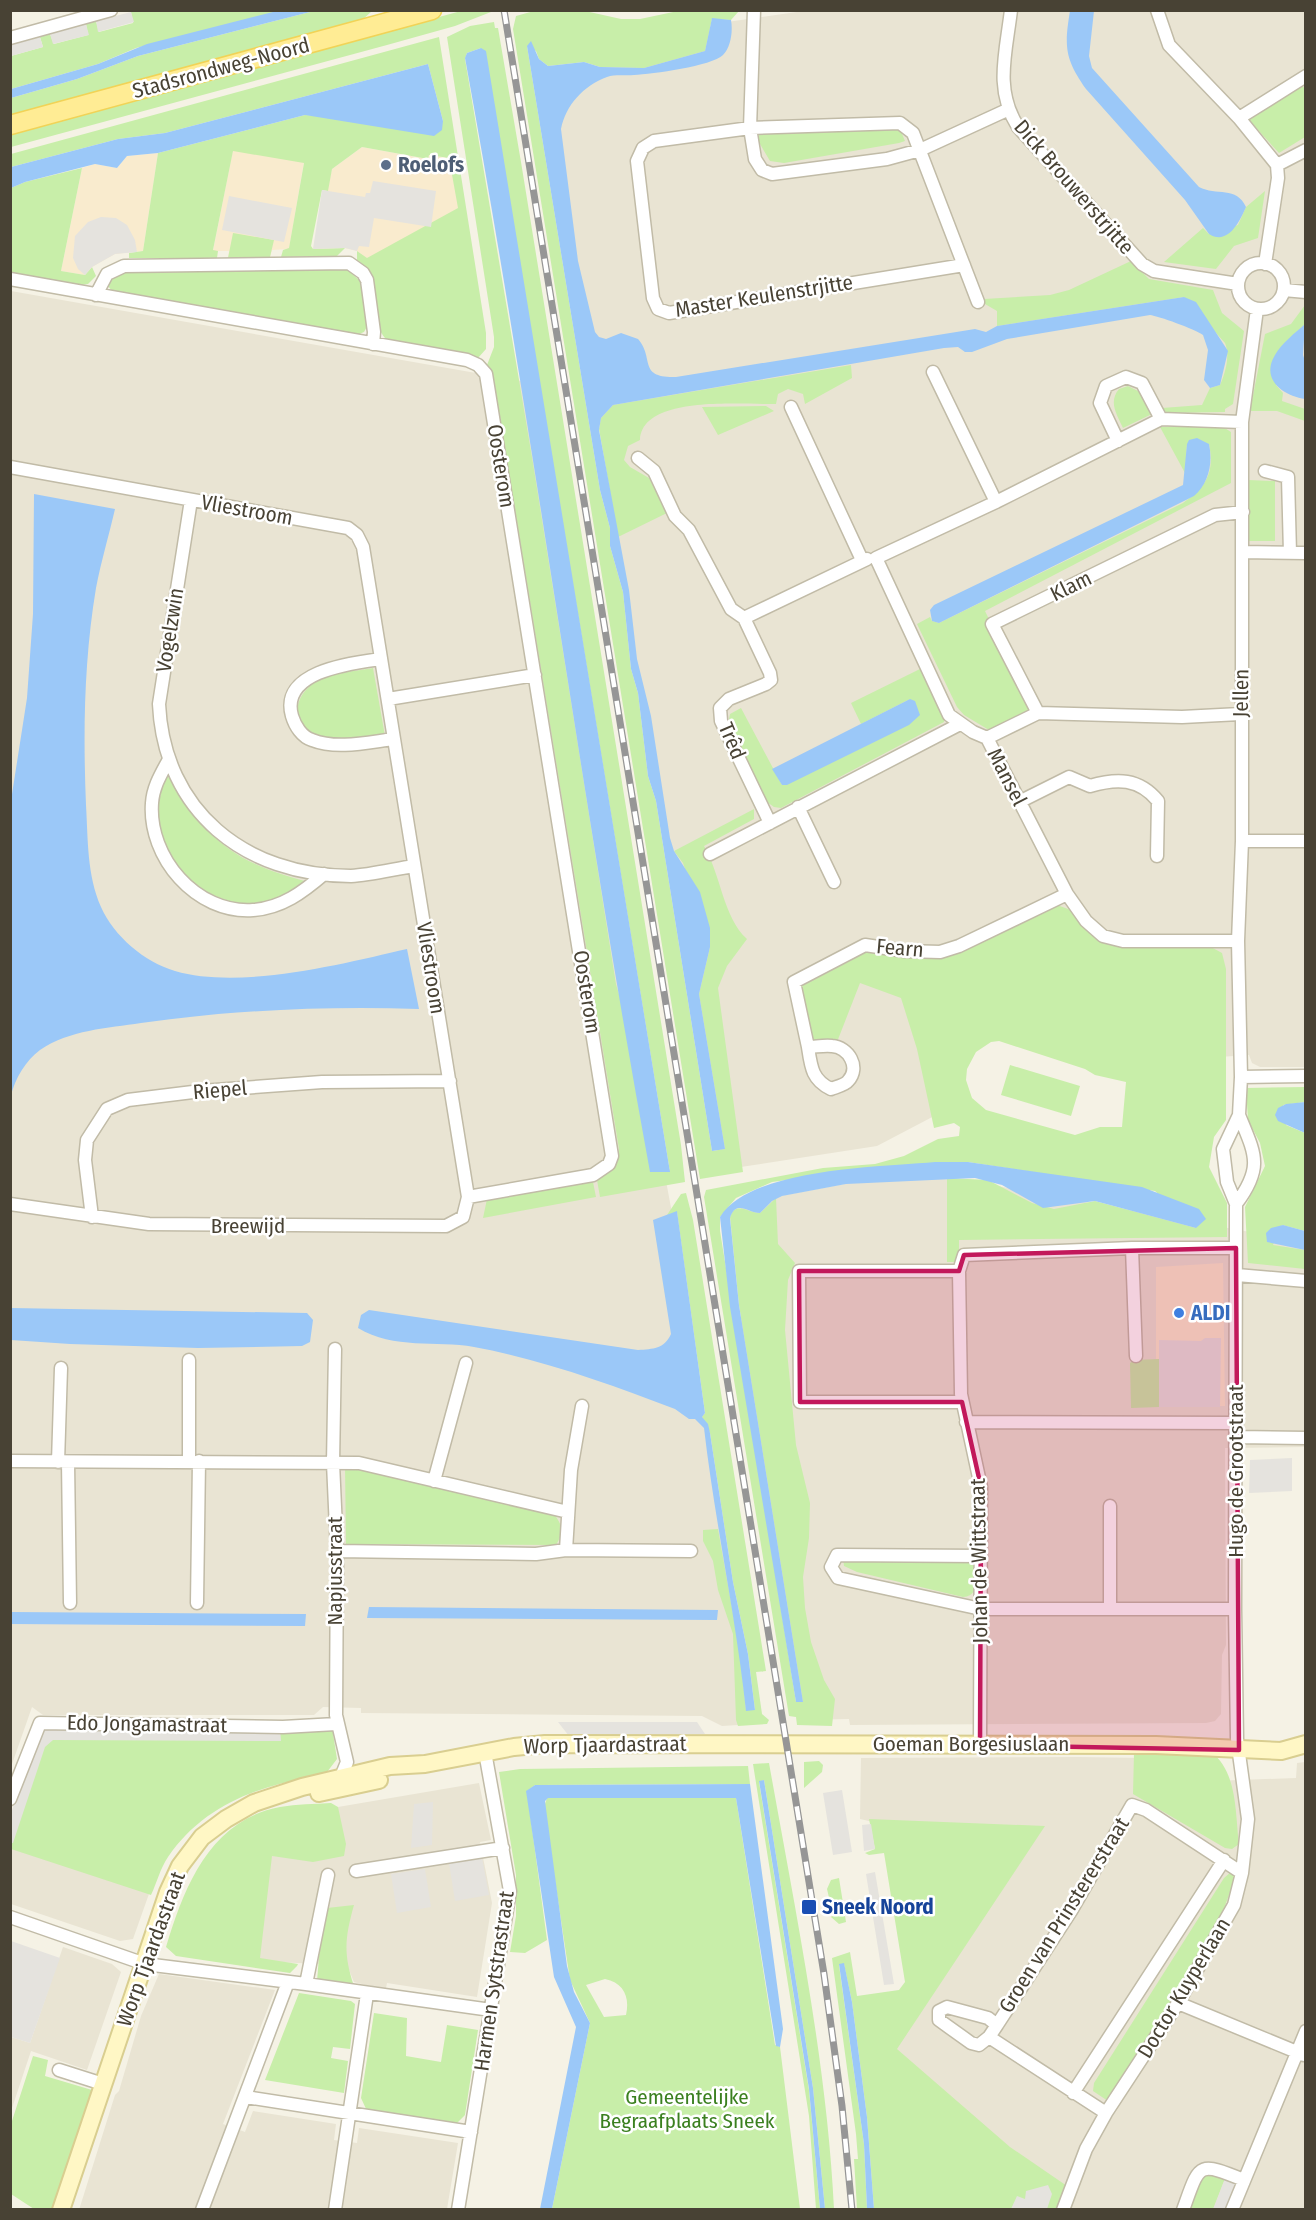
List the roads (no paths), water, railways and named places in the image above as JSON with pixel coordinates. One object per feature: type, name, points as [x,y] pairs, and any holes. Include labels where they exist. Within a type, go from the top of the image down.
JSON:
[{"type":"main road","name":"Stadsrondweg-Noord","points":[[10,125],[432,10]]},
{"type":"main road","name":"Goeman Borgesiuslaan","points":[[786,1744],[1156,1745],[1184,1738],[1238,1744],[1305,1742]]},
{"type":"main road","name":"Worp Tjaardastraat","points":[[61,2210],[172,1883],[180,1866],[202,1837],[226,1819],[254,1803],[282,1796],[295,1798],[339,1783],[397,1776],[425,1764],[484,1752],[546,1744],[786,1744]]},
{"type":"street","points":[[10,38],[111,10]]},
{"type":"street","points":[[754,10],[750,128],[755,159],[762,170],[771,174],[887,159],[920,150],[1008,110]]},
{"type":"street","name":"Dick Brouwerstrjitte","points":[[1011,10],[1002,86],[1008,110],[1018,127],[1142,264],[1154,271],[1238,284]]},
{"type":"street","points":[[1157,10],[1169,45],[1239,118],[1277,165],[1278,178],[1265,264]]},
{"type":"street","points":[[1239,118],[1305,74]]},
{"type":"street","points":[[750,128],[900,123],[913,133],[978,302]]},
{"type":"street","name":"Master Keulenstrjitte","points":[[750,128],[654,141],[643,148],[637,161],[653,298],[658,309],[669,313],[964,265]]},
{"type":"street","points":[[1277,165],[1305,150]]},
{"type":"street","points":[[96,295],[107,274],[124,266],[349,263],[363,273],[367,280],[374,332],[373,344]]},
{"type":"street","points":[[1265,264],[1280,273],[1284,290],[1274,305],[1257,309],[1243,300],[1238,284],[1248,268],[1265,264]]},
{"type":"street","name":"Oosterom","points":[[10,279],[467,360],[478,365],[486,374],[612,1156],[609,1164],[593,1175],[468,1197]]},
{"type":"street","points":[[1284,290],[1305,292]]},
{"type":"street","name":"Jellen","points":[[1241,1077],[1238,941],[1242,841],[1240,714],[1243,552],[1242,422],[1257,309]]},
{"type":"street","points":[[933,372],[996,502]]},
{"type":"street","points":[[1118,441],[1100,403],[1106,386],[1126,377],[1142,383],[1161,419]]},
{"type":"street","points":[[791,407],[862,560]]},
{"type":"street","points":[[744,618],[862,560],[876,558],[996,502],[1161,419],[1242,422]]},
{"type":"street","name":"Trêd","points":[[638,458],[654,471],[675,516],[689,530],[731,609],[744,618],[771,680],[729,699],[720,708],[721,721],[770,823]]},
{"type":"street","name":"Vliestroom","points":[[10,467],[348,528],[357,535],[363,547],[468,1197]]},
{"type":"street","points":[[1265,471],[1288,477],[1290,553]]},
{"type":"street","name":"Vogelzwin","points":[[191,500],[159,704],[160,726],[168,761],[190,802],[216,832],[261,858],[288,867],[352,876],[414,866]]},
{"type":"street","name":"Klam","points":[[1038,713],[992,624],[1215,515],[1242,512]]},
{"type":"street","points":[[1243,552],[1305,553]]},
{"type":"street","name":"Mansel","points":[[876,558],[949,715],[960,724],[987,738],[1067,894],[1086,921],[1103,936],[1124,941],[1238,941]]},
{"type":"street","points":[[381,659],[322,671],[300,686],[289,706],[297,726],[310,740],[348,744],[394,739]]},
{"type":"street","points":[[388,699],[535,675]]},
{"type":"street","points":[[987,738],[1038,713],[1182,717],[1240,714]]},
{"type":"street","points":[[710,854],[960,724]]},
{"type":"street","points":[[168,761],[156,784],[152,803],[153,824],[160,851],[172,870],[189,888],[225,907],[252,910],[277,905],[299,896],[324,873]]},
{"type":"street","points":[[1019,802],[1069,777],[1090,786],[1110,780],[1134,782],[1148,789],[1158,801],[1157,856]]},
{"type":"street","points":[[798,807],[834,882]]},
{"type":"street","points":[[1242,841],[1305,841]]},
{"type":"street","name":"Fearn","points":[[808,1047],[794,982],[865,945],[905,951],[940,952],[959,946],[1067,894]]},
{"type":"street","points":[[1241,1077],[1305,1076]]},
{"type":"street","name":"Hugo de Grootstraat","points":[[1236,1204],[1251,1185],[1255,1162],[1239,1115],[1241,1077]]},
{"type":"street","name":"Riepel","points":[[92,1217],[85,1160],[87,1140],[107,1109],[128,1100],[201,1091],[322,1082],[450,1081]]},
{"type":"street","name":"Hugo de Grootstraat","points":[[1238,1744],[1235,1609],[1236,1204],[1227,1182],[1223,1149],[1239,1115]]},
{"type":"street","name":"Breewijd","points":[[10,1204],[149,1224],[446,1226],[463,1217],[468,1197]]},
{"type":"street","points":[[962,1402],[800,1402],[799,1271],[959,1271],[964,1255],[1132,1248],[1236,1248]]},
{"type":"street","points":[[1132,1248],[1136,1356]]},
{"type":"street","name":"Johan de Wittstraat","points":[[959,1271],[962,1402],[981,1487],[980,1745]]},
{"type":"street","points":[[1237,1275],[1305,1281]]},
{"type":"street","name":"Napjusstraat","points":[[335,1349],[333,1463],[337,1551],[336,1724],[346,1762],[339,1783]]},
{"type":"street","points":[[189,1360],[198,1519],[197,1603]]},
{"type":"street","points":[[434,1481],[466,1363]]},
{"type":"street","points":[[60,1368],[63,1462],[69,1519],[70,1603]]},
{"type":"street","points":[[566,1550],[571,1470],[582,1406]]},
{"type":"street","points":[[966,1422],[1237,1423]]},
{"type":"street","points":[[1237,1437],[1305,1438]]},
{"type":"street","points":[[10,1461],[359,1463],[568,1512]]},
{"type":"street","points":[[1110,1506],[1110,1608]]},
{"type":"street","points":[[337,1551],[536,1554],[566,1550],[691,1551]]},
{"type":"street","points":[[981,1556],[837,1555],[831,1567],[838,1578],[981,1609],[1235,1609]]},
{"type":"street","name":"Edo Jongamastraat","points":[[10,1799],[39,1723],[280,1727],[336,1724]]},
{"type":"street","name":"Doctor Kuyperlaan","points":[[1063,2210],[1086,2149],[1106,2113],[1178,2003],[1234,1905],[1242,1873],[1248,1819],[1238,1744]]},
{"type":"street","name":"Harmen Sytstrastraat","points":[[458,2210],[510,1891],[484,1752]]},
{"type":"street","name":"Groen van Prinstererstraat","points":[[989,2037],[1071,1911],[1132,1805],[1146,1810],[1224,1860]]},
{"type":"street","points":[[356,1871],[503,1848]]},
{"type":"street","points":[[1224,1860],[1242,1873]]},
{"type":"street","name":"Doctor Kuyperlaan","points":[[1073,2093],[1224,1860]]},
{"type":"street","points":[[306,1984],[328,1875]]},
{"type":"street","points":[[10,1917],[145,1964],[367,1994],[386,1993],[491,2010]]},
{"type":"street","points":[[202,2210],[288,1982]]},
{"type":"street","points":[[335,2210],[367,1994]]},
{"type":"street","points":[[1178,2003],[1301,2054]]},
{"type":"street","points":[[997,2025],[988,2018],[947,2007],[939,2011],[939,2020],[970,2043],[979,2045],[989,2037],[1106,2113]]},
{"type":"street","points":[[1232,2210],[1301,2054],[1305,2031]]},
{"type":"street","points":[[59,2070],[103,2084]]},
{"type":"street","points":[[246,2097],[471,2132]]},
{"type":"street","points":[[1183,2210],[1196,2174],[1202,2169],[1211,2166],[1244,2180]]},
{"type":"water","points":[[281,10],[314,11],[138,56],[77,79],[11,98],[11,89],[98,64],[147,44]]},
{"type":"water","points":[[1070,11],[1094,11],[1089,56],[1092,68],[1199,187],[1232,194],[1242,200],[1246,207],[1237,225],[1227,234],[1216,237],[1209,234],[1185,200],[1086,89],[1070,61],[1068,52],[1067,34]]},
{"type":"water","points":[[712,18],[731,20],[731,39],[723,55],[707,63],[681,69],[613,76],[598,81],[583,91],[571,104],[561,129],[578,261],[595,332],[599,337],[606,339],[621,333],[638,339],[646,353],[651,370],[656,374],[676,377],[975,329],[986,332],[997,326],[1184,297],[1196,302],[1228,351],[1220,385],[1210,388],[1204,380],[1208,350],[1203,335],[1150,315],[1007,339],[972,352],[965,352],[958,347],[944,348],[613,405],[601,418],[599,430],[629,590],[637,659],[651,716],[670,838],[674,851],[700,892],[710,928],[710,947],[699,994],[725,1149],[712,1151],[656,801],[648,776],[638,693],[631,669],[623,592],[610,546],[610,528],[600,490],[527,46],[531,41],[539,59],[548,66],[584,62],[600,67],[644,68],[705,51]]},
{"type":"water","points":[[481,48],[486,51],[670,1172],[650,1172],[625,1033],[513,337],[465,58],[467,53]]},
{"type":"water","points":[[428,64],[443,121],[442,130],[434,136],[305,115],[158,153],[127,156],[117,168],[95,164],[25,182],[11,188],[11,167],[118,139],[165,133]]},
{"type":"water","points":[[1305,324],[1303,355],[1305,399],[1282,390],[1272,379],[1270,372],[1275,355]]},
{"type":"water","points":[[1197,438],[1209,444],[1210,458],[1209,472],[1203,485],[1194,496],[939,623],[932,621],[930,610],[934,605],[1183,485],[1187,444],[1189,440]]},
{"type":"water","points":[[34,494],[115,509],[98,578],[92,615],[85,724],[86,805],[91,870],[96,895],[114,928],[131,946],[152,961],[175,971],[201,976],[230,978],[291,973],[407,949],[419,1009],[349,1008],[245,1012],[89,1031],[51,1043],[35,1054],[22,1070],[11,1095],[10,807],[27,698],[33,614]]},
{"type":"water","points":[[910,699],[915,701],[920,715],[909,725],[787,785],[782,785],[772,769]]},
{"type":"water","points":[[1305,1102],[1305,1133],[1278,1121],[1275,1115],[1278,1108],[1286,1104]]},
{"type":"water","points":[[935,1162],[968,1162],[1142,1187],[1199,1209],[1206,1219],[1196,1228],[1095,1201],[1043,1208],[1002,1185],[975,1178],[846,1184],[782,1196],[772,1201],[760,1213],[743,1208],[733,1212],[730,1218],[739,1305],[803,1702],[796,1702],[730,1307],[720,1217],[736,1201],[759,1188],[787,1179],[851,1169]]},
{"type":"water","points":[[677,1211],[705,1413],[702,1417],[708,1424],[710,1433],[733,1582],[748,1654],[755,1710],[746,1711],[704,1428],[695,1419],[689,1419],[675,1409],[626,1391],[526,1359],[460,1345],[401,1342],[372,1335],[358,1328],[361,1315],[369,1310],[638,1350],[658,1347],[665,1343],[671,1334],[653,1220]]},
{"type":"water","points":[[1283,1225],[1305,1231],[1305,1250],[1267,1242],[1266,1233],[1271,1228]]},
{"type":"water","points":[[11,1308],[307,1313],[313,1320],[310,1342],[302,1346],[198,1348],[70,1344],[11,1340]]},
{"type":"water","points":[[369,1607],[718,1610],[717,1620],[367,1618]]},
{"type":"water","points":[[11,1612],[306,1614],[305,1626],[11,1624]]},
{"type":"water","points":[[764,1780],[813,2088],[825,2209],[820,2209],[809,2089],[759,1781]]},
{"type":"water","points":[[750,1784],[783,2029],[780,2047],[776,2046],[736,1798],[548,1798],[545,1801],[567,1966],[574,1992],[590,2023],[552,2209],[540,2209],[576,2027],[554,1977],[526,1791],[535,1785]]},
{"type":"water","points":[[844,1963],[852,2002],[867,2117],[874,2209],[867,2209],[864,2144],[839,1964]]},
{"type":"railway","points":[[504,10],[824,1974],[842,2106],[852,2210]]},
{"type":"place","name":"Roelofs","points":[[386,165]]},
{"type":"place","name":"ALDI","points":[[1179,1313]]},
{"type":"place","name":"Sneek Noord","points":[[809,1907]]},
{"type":"park label","name":"Gemeentelijke Begraafplaats Sneek","points":[[687,2109]]}]
